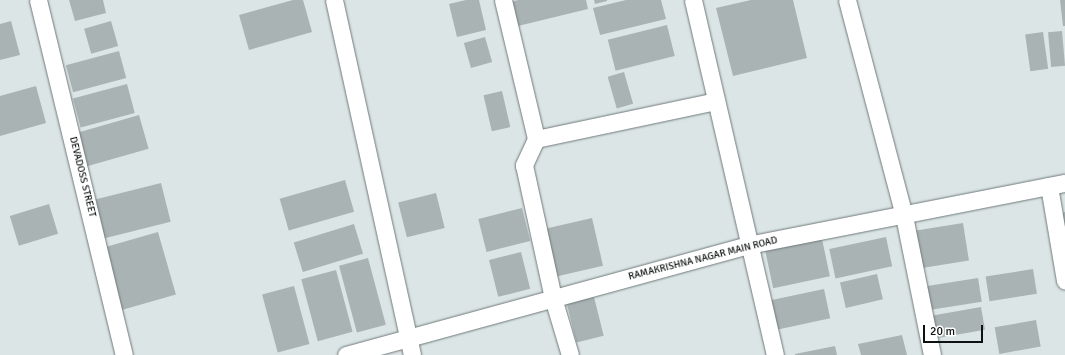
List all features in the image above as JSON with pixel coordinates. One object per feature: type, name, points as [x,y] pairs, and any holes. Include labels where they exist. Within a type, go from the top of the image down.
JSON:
[{"type":"street","name":"DEVADOSS STREET","points":[[38,0],[124,355]]},
{"type":"street","points":[[334,0],[412,355]]},
{"type":"street","points":[[503,0],[536,139],[524,165],[553,298],[570,355]]},
{"type":"street","points":[[693,0],[748,245],[775,355]]},
{"type":"street","points":[[848,0],[904,216],[932,355]]},
{"type":"street","points":[[536,139],[716,101]]},
{"type":"street","points":[[1057,185],[1065,282]]},
{"type":"street","name":"RAMAKRISHNA NAGAR MAIN ROAD","points":[[346,355],[748,245],[904,216],[1057,185]]},
{"type":"building","points":[[69,0],[103,0],[106,13],[75,21]]},
{"type":"building","points":[[293,0],[303,0],[312,32],[249,50],[239,15]]},
{"type":"building","points":[[466,0],[479,0],[486,30],[457,37],[449,4]]},
{"type":"building","points":[[518,0],[586,0],[588,9],[518,26],[511,2]]},
{"type":"building","points":[[594,0],[607,0],[607,1],[595,4]]},
{"type":"building","points":[[626,0],[661,0],[666,19],[600,35],[593,8]]},
{"type":"building","points":[[751,0],[793,0],[807,58],[733,76],[716,8]]},
{"type":"building","points":[[1060,0],[1065,0],[1065,26],[1063,26]]},
{"type":"building","points":[[11,21],[20,55],[0,60],[0,24]]},
{"type":"building","points":[[111,21],[118,46],[91,54],[84,29]]},
{"type":"building","points":[[667,25],[675,56],[616,71],[608,40]]},
{"type":"building","points":[[1062,31],[1065,66],[1051,67],[1048,32]]},
{"type":"building","points":[[1043,32],[1048,69],[1030,71],[1025,35]]},
{"type":"building","points":[[485,37],[492,62],[471,68],[464,43]]},
{"type":"building","points":[[119,51],[126,78],[73,92],[66,65]]},
{"type":"building","points":[[624,72],[633,104],[617,108],[608,77]]},
{"type":"building","points":[[127,84],[135,113],[81,127],[73,98]]},
{"type":"building","points":[[36,86],[46,123],[0,136],[0,96]]},
{"type":"building","points":[[502,91],[510,127],[492,131],[483,95]]},
{"type":"building","points":[[139,115],[149,149],[86,167],[77,133]]},
{"type":"building","points":[[345,180],[354,212],[289,230],[280,199]]},
{"type":"building","points":[[161,183],[171,222],[103,239],[93,200]]},
{"type":"building","points":[[436,193],[445,228],[407,237],[398,202]]},
{"type":"building","points":[[49,204],[58,234],[19,246],[10,216]]},
{"type":"building","points":[[522,208],[530,241],[487,252],[478,219]]},
{"type":"building","points":[[1065,212],[1065,228],[1064,228],[1061,213]]},
{"type":"building","points":[[592,218],[603,266],[555,277],[544,229]]},
{"type":"building","points":[[963,223],[969,261],[921,268],[915,231]]},
{"type":"building","points":[[354,224],[363,254],[303,272],[294,242]]},
{"type":"building","points":[[158,232],[176,294],[119,311],[101,248]]},
{"type":"building","points":[[886,237],[892,266],[836,278],[829,249]]},
{"type":"building","points":[[822,239],[830,276],[773,288],[765,251]]},
{"type":"building","points":[[521,252],[530,289],[498,297],[489,260]]},
{"type":"building","points":[[368,258],[386,325],[357,332],[339,266]]},
{"type":"building","points":[[1033,269],[1037,294],[990,301],[986,277]]},
{"type":"building","points":[[336,270],[353,332],[318,341],[301,279]]},
{"type":"building","points":[[877,274],[883,299],[846,308],[840,283]]},
{"type":"building","points":[[978,278],[982,302],[929,310],[926,286]]},
{"type":"building","points":[[294,286],[310,344],[278,352],[262,295]]},
{"type":"building","points":[[824,289],[830,318],[774,330],[768,301]]},
{"type":"building","points":[[594,297],[604,336],[577,343],[567,304]]},
{"type":"building","points":[[981,307],[985,330],[934,339],[930,316]]},
{"type":"building","points":[[1036,320],[1041,347],[999,354],[995,327]]},
{"type":"building","points":[[902,335],[907,355],[861,355],[858,344]]},
{"type":"building","points":[[835,346],[837,355],[795,355],[795,354]]}]
